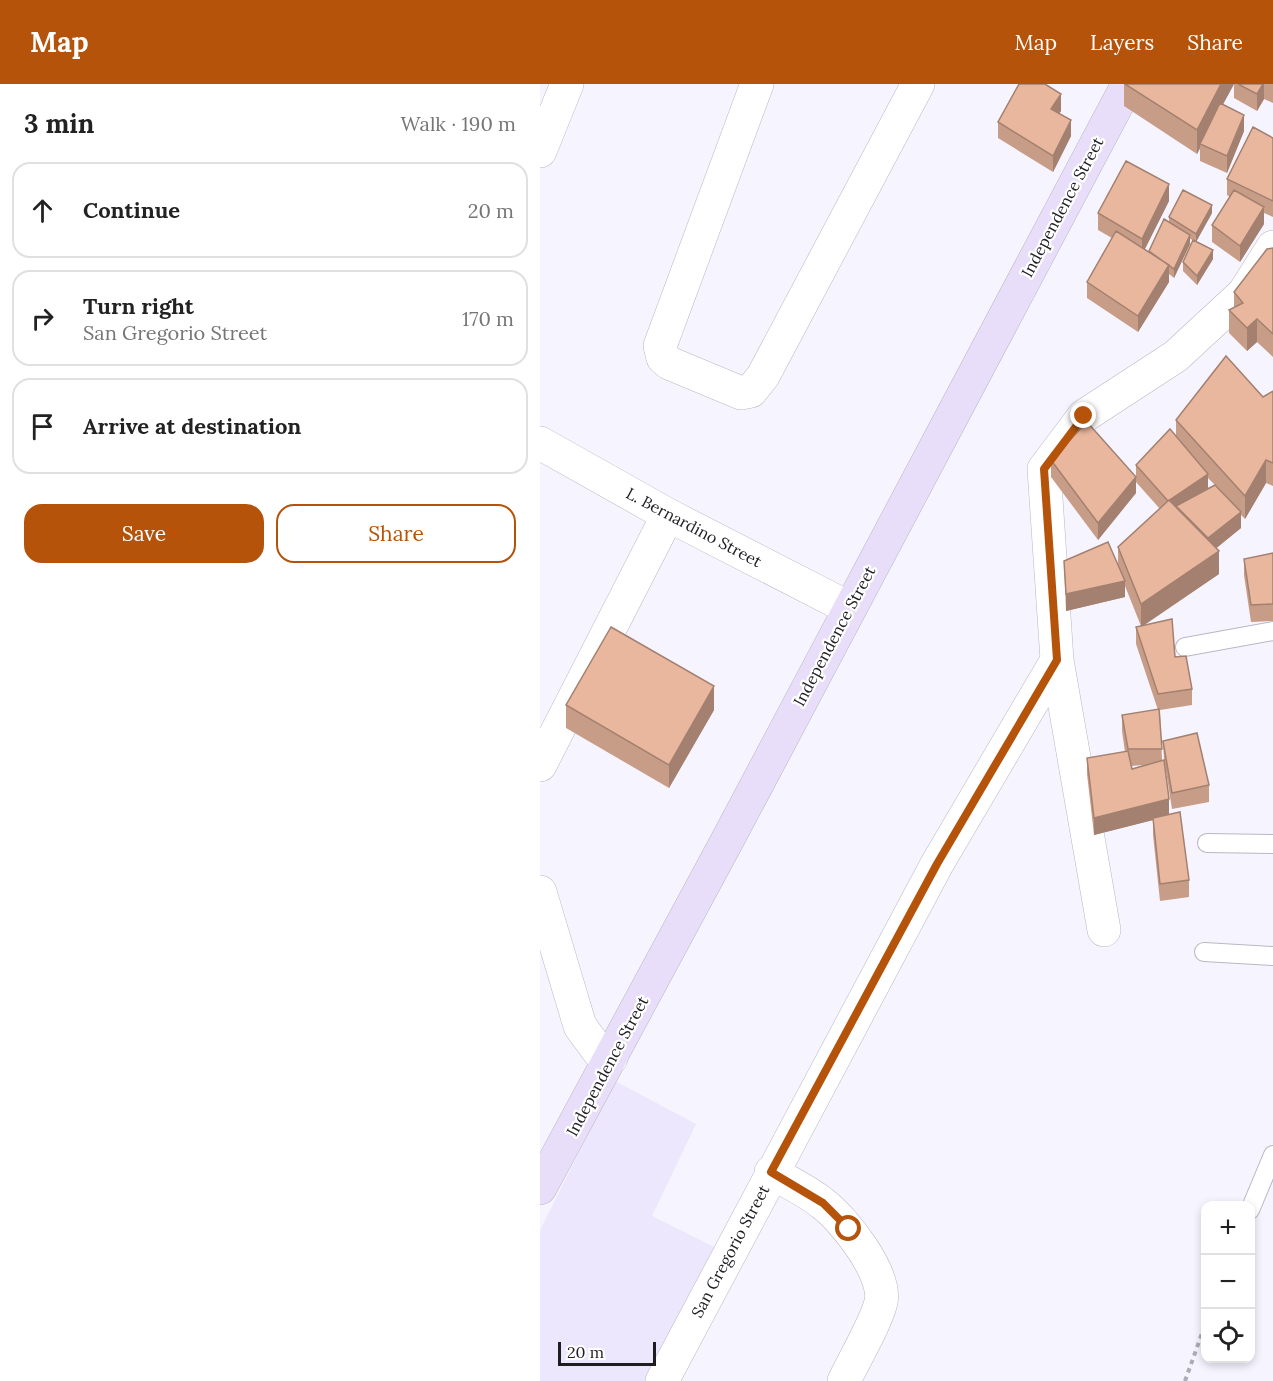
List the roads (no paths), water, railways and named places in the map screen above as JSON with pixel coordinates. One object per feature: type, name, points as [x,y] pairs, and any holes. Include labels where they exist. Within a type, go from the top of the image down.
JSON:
[{"type":"street","points":[[540,151],[567,84]]},
{"type":"street","points":[[757,84],[660,346],[663,358],[669,363],[741,393],[751,391],[763,376],[918,84]]},
{"type":"street","name":"Independence Street","points":[[540,1188],[1128,84]]},
{"type":"street","points":[[1104,930],[1057,660],[1044,469],[1084,416],[1176,356],[1244,293],[1273,247]]},
{"type":"street","name":"L. Bernardino Street","points":[[540,443],[668,515],[849,608]]},
{"type":"street","points":[[540,765],[668,515]]},
{"type":"street","name":"San Gregorio Street","points":[[662,1381],[771,1172],[937,864],[1057,660]]},
{"type":"street","points":[[540,892],[580,1026],[599,1052],[611,1058]]},
{"type":"street","points":[[771,1172],[823,1203],[837,1216],[849,1229],[878,1276],[881,1303],[844,1381]]},
{"type":"lane","points":[[1185,647],[1273,631]]},
{"type":"lane","points":[[1207,843],[1273,844]]},
{"type":"lane","points":[[1204,952],[1273,956]]},
{"type":"lane","points":[[1255,1201],[1273,1155]]}]
